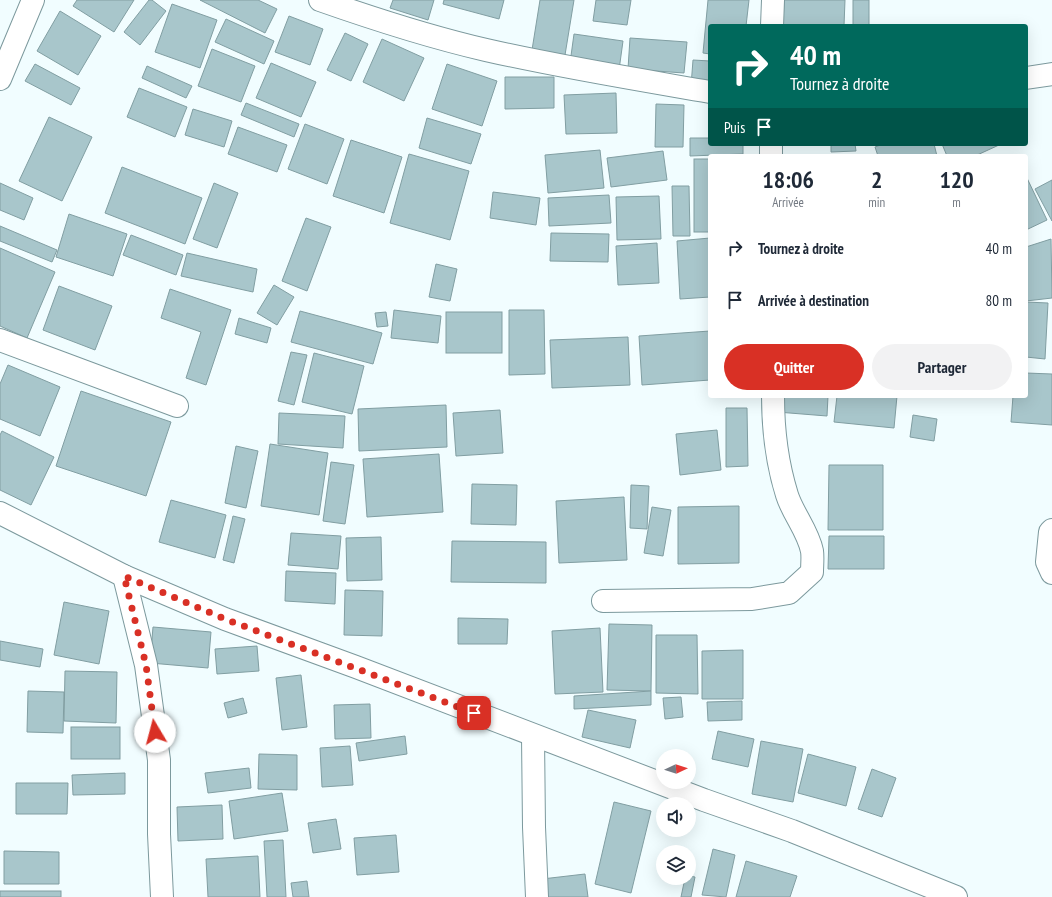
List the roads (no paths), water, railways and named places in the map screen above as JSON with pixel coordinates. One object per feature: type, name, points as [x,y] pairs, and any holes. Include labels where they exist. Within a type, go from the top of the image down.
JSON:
[{"type":"street","points":[[0,79],[33,0]]},
{"type":"street","points":[[320,0],[368,17],[485,50],[604,74],[708,92]]},
{"type":"street","points":[[772,24],[773,0]]},
{"type":"street","points":[[1028,78],[1052,74]]},
{"type":"street","points":[[0,340],[177,406]]},
{"type":"street","points":[[603,601],[752,599],[789,593],[812,572],[812,551],[805,530],[788,497],[780,470],[773,422],[774,398]]},
{"type":"street","points":[[0,513],[124,576],[225,619],[356,667],[533,736],[704,800],[792,831],[956,897]]},
{"type":"street","points":[[1052,530],[1050,532],[1048,562],[1052,573]]},
{"type":"street","points":[[124,576],[146,665],[159,760],[159,834],[162,897]]},
{"type":"street","points":[[533,736],[534,827],[537,897]]}]
